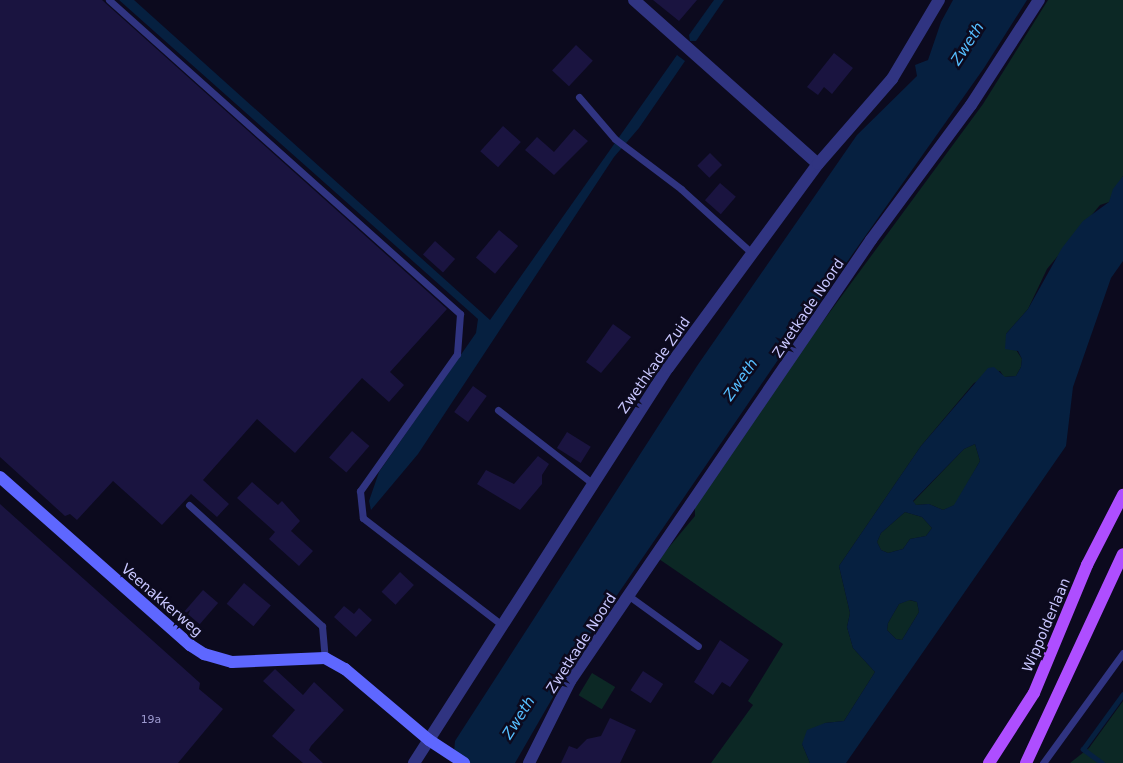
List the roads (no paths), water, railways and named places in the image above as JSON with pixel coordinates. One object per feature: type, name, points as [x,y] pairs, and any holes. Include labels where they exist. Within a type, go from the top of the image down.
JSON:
[{"type":"main road","name":"Wippolderlaan","points":[[989,763],[1034,693],[1087,565],[1123,495]]},
{"type":"main road","points":[[1026,763],[1123,554]]},
{"type":"street","points":[[634,0],[818,164]]},
{"type":"street","name":"Zwethkade Zuid","points":[[414,763],[592,483],[668,368],[818,164],[892,79],[939,0]]},
{"type":"street","name":"Zwetkade Noord","points":[[529,763],[570,681],[871,240],[971,105],[1039,0]]},
{"type":"street","name":"Veenakkerweg","points":[[0,477],[190,646],[204,654],[232,662],[325,658]]},
{"type":"street","points":[[325,658],[345,668],[444,752],[464,763]]},
{"type":"lane","points":[[109,0],[460,314],[457,354],[360,491],[362,509],[364,518],[502,624]]},
{"type":"lane","points":[[579,97],[626,149],[682,188],[753,254]]},
{"type":"lane","points":[[498,410],[592,483]]},
{"type":"lane","points":[[189,505],[322,626],[325,658]]},
{"type":"lane","points":[[629,596],[698,646]]},
{"type":"lane","points":[[1044,763],[1123,653]]},
{"type":"water","points":[[119,0],[134,0],[490,320],[677,55],[685,61],[639,128],[614,157],[418,454],[371,510],[369,501],[379,472],[476,333],[478,319]]},
{"type":"water","points":[[714,0],[724,0],[696,41],[690,41],[689,35]]},
{"type":"water","name":"Zweth","points":[[953,0],[1027,0],[984,68],[782,354],[583,645],[515,763],[453,763],[455,741],[697,366],[857,135],[917,76],[915,65],[928,60],[941,22]]},
{"type":"water","points":[[1123,176],[1123,261],[1111,278],[1073,387],[1066,446],[846,763],[810,763],[802,744],[807,730],[825,723],[844,721],[875,672],[853,648],[847,627],[850,613],[839,566],[921,446],[988,368],[994,367],[1005,377],[1016,376],[1021,367],[1022,359],[1018,351],[1005,349],[1006,334],[1028,309],[1062,248],[1083,221],[1109,202],[1113,189]],"holes":[[[975,444],[980,461],[954,505],[943,510],[929,504],[916,505],[913,501],[964,449]],[[905,512],[922,517],[932,528],[926,536],[910,539],[903,549],[888,553],[881,550],[877,542],[881,533]],[[910,600],[917,602],[919,612],[902,640],[896,639],[887,630],[888,623],[899,604]]]},
{"type":"waterway","points":[[1102,763],[1083,749],[1123,694]]}]
